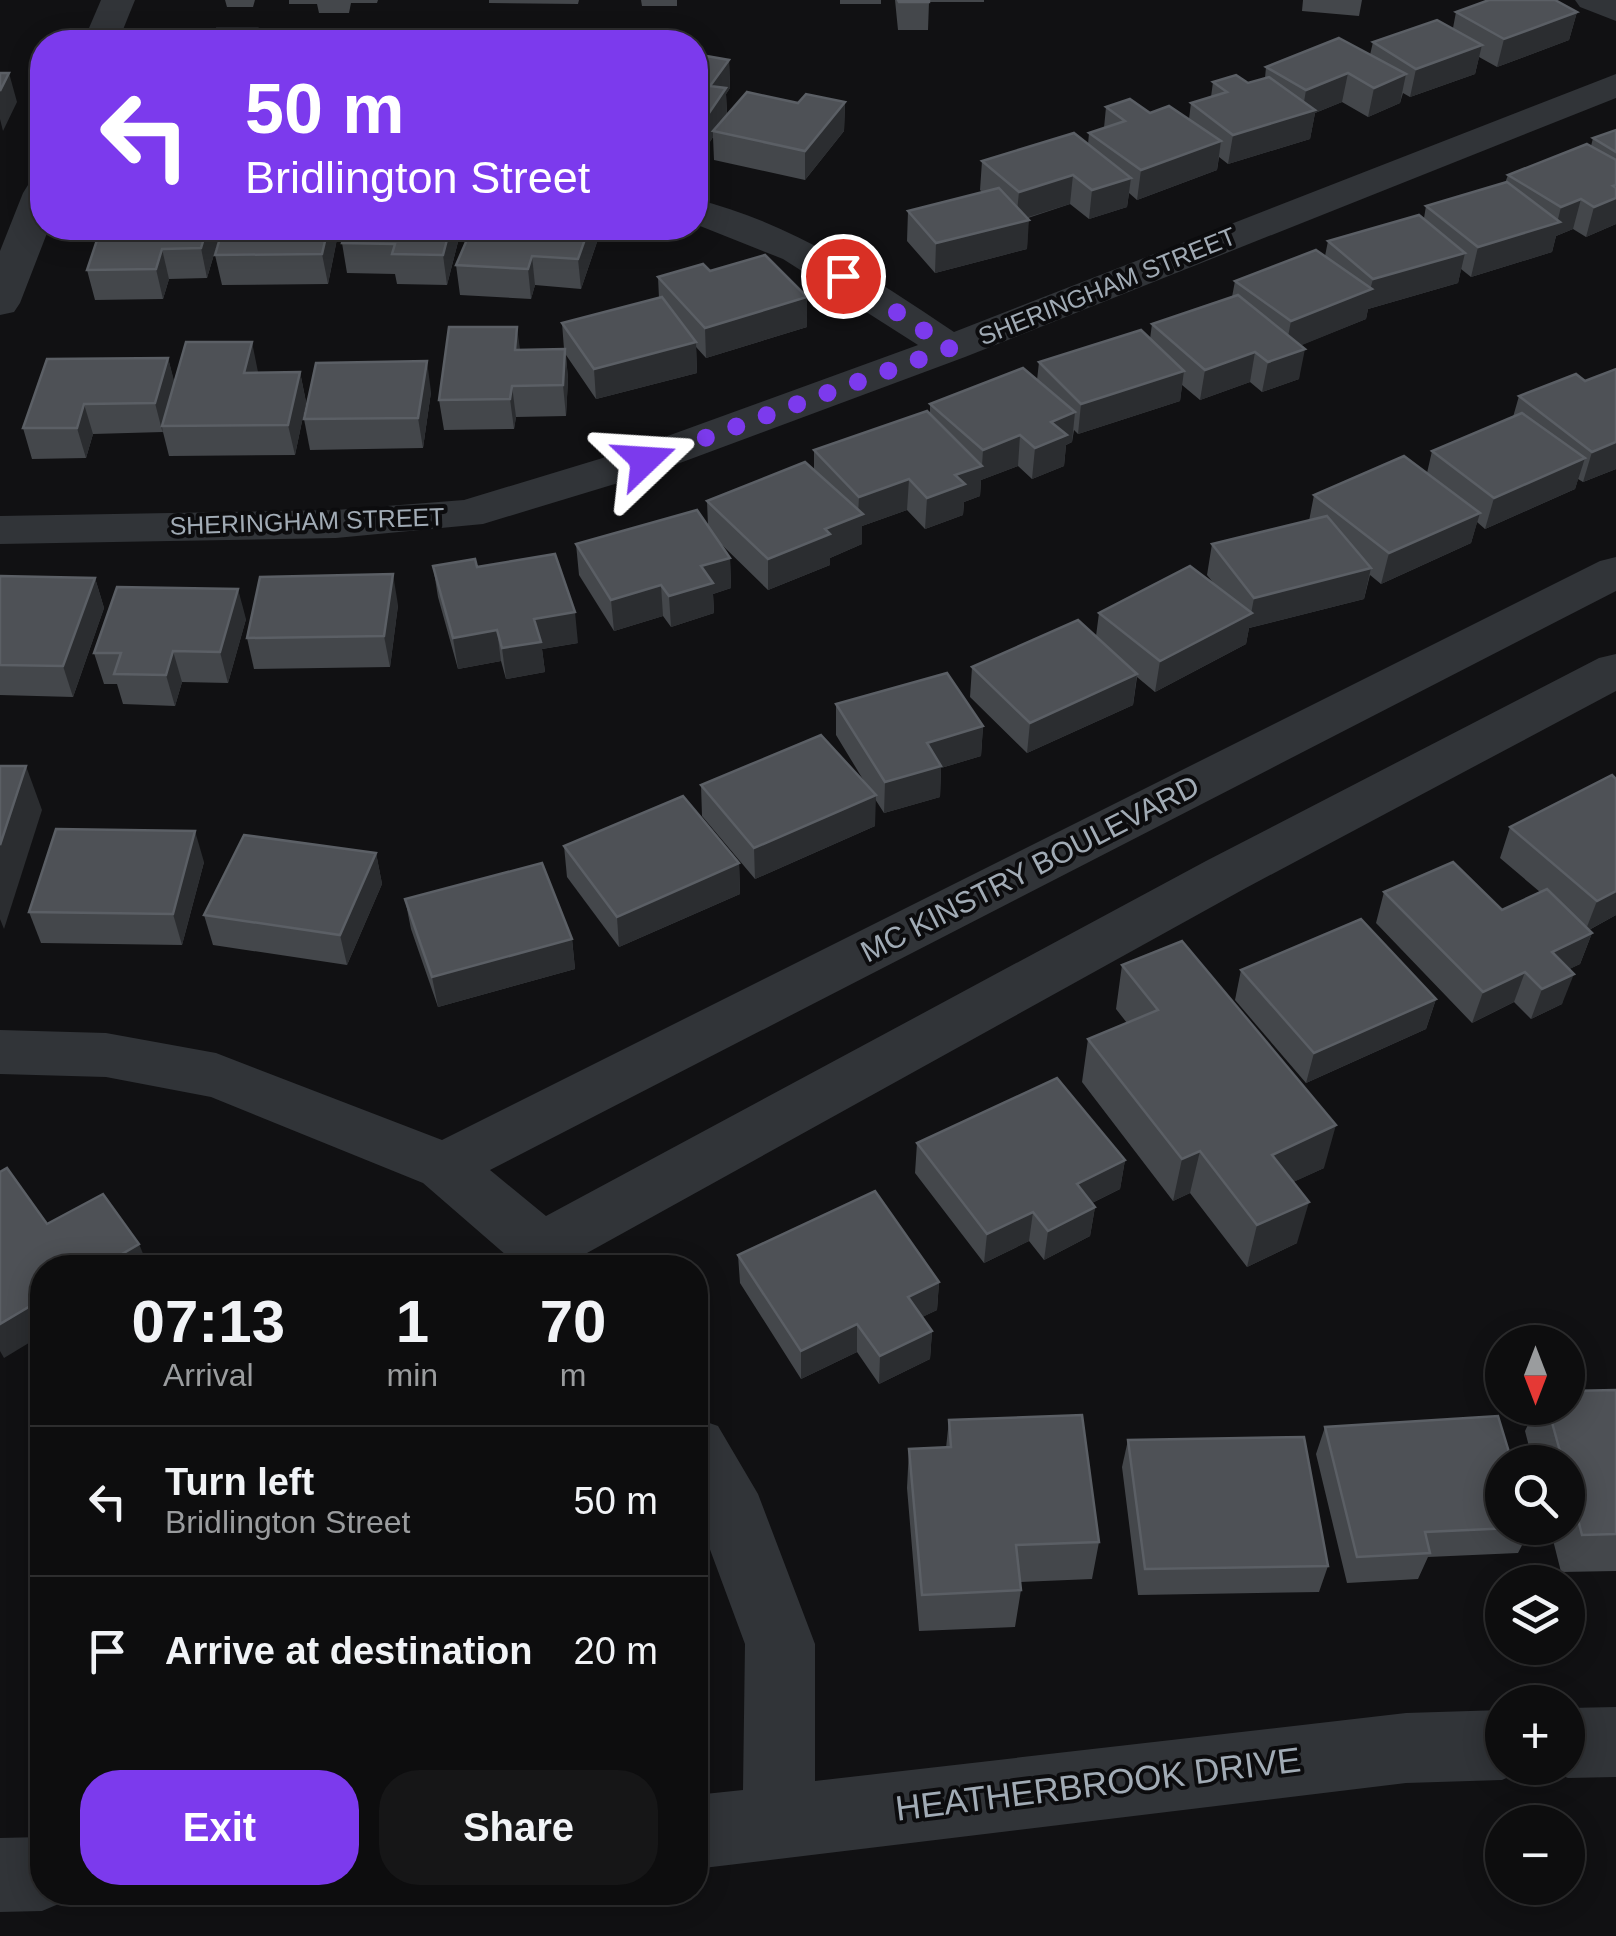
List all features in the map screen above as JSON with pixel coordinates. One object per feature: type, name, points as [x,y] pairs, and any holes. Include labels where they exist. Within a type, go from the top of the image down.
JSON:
[{"type":"street","points":[[106,30],[118,0]]},
{"type":"street","points":[[1592,0],[1616,11]]},
{"type":"street","name":"SHERINGHAM STREET","points":[[0,530],[336,524],[467,514],[645,460],[950,348],[1616,85]]},
{"type":"street","points":[[0,303],[30,190]]},
{"type":"street","points":[[708,214],[736,222],[816,258],[950,348]]},
{"type":"street","name":"MC KINSTRY BOULEVARD","points":[[444,1166],[1616,572]]},
{"type":"street","points":[[558,1255],[1225,875],[1616,670]]},
{"type":"street","points":[[0,1052],[106,1055],[216,1076],[444,1166],[552,1255]]},
{"type":"street","points":[[708,1470],[734,1515],[780,1644],[779,1824]]},
{"type":"street","points":[[1585,1743],[1616,1742]]},
{"type":"street","name":"HEATHERBROOK DRIVE","points":[[708,1831],[1155,1775],[1406,1748],[1485,1746]]},
{"type":"street","points":[[0,1875],[30,1874]]},
{"type":"building","points":[[1489,0],[1555,0],[1577,12],[1504,39],[1456,12]]},
{"type":"building","points":[[1437,20],[1482,45],[1416,69],[1373,42]]},
{"type":"building","points":[[1339,38],[1406,74],[1374,88],[1348,73],[1306,90],[1266,67]]},
{"type":"building","points":[[708,56],[729,60],[710,86],[726,88],[708,115]]},
{"type":"building","points":[[0,73],[9,73],[0,91]]},
{"type":"building","points":[[1236,75],[1248,83],[1269,77],[1315,110],[1233,135],[1191,103],[1227,92],[1213,82]]},
{"type":"building","points":[[747,92],[798,103],[806,94],[845,102],[805,151],[713,131]]},
{"type":"building","points":[[1130,99],[1150,113],[1169,106],[1221,141],[1141,170],[1089,133],[1125,121],[1106,107]]},
{"type":"building","points":[[1616,130],[1616,152],[1593,138]]},
{"type":"building","points":[[1074,133],[1131,178],[1092,190],[1073,175],[1019,192],[982,161]]},
{"type":"building","points":[[1587,144],[1616,160],[1616,198],[1594,207],[1581,199],[1561,207],[1508,175]]},
{"type":"building","points":[[1507,182],[1560,222],[1478,247],[1426,206]]},
{"type":"building","points":[[999,188],[1029,220],[936,243],[908,211]]},
{"type":"building","points":[[1419,215],[1465,253],[1373,279],[1328,241]]},
{"type":"building","points":[[97,240],[203,240],[201,248],[162,249],[156,269],[87,270]]},
{"type":"building","points":[[219,240],[325,240],[322,254],[215,255]]},
{"type":"building","points":[[447,240],[443,255],[392,254],[395,244],[342,243]]},
{"type":"building","points":[[467,240],[585,240],[578,259],[532,256],[528,269],[456,265]]},
{"type":"building","points":[[1316,250],[1372,289],[1291,321],[1235,281]]},
{"type":"building","points":[[765,255],[807,297],[705,328],[658,277],[703,264],[710,271]]},
{"type":"building","points":[[1238,295],[1305,349],[1268,362],[1255,352],[1205,370],[1152,324]]},
{"type":"building","points":[[662,297],[696,342],[594,369],[562,323]]},
{"type":"building","points":[[449,327],[517,327],[515,350],[565,349],[563,385],[512,386],[510,399],[439,400]]},
{"type":"building","points":[[1141,330],[1184,371],[1081,404],[1039,362]]},
{"type":"building","points":[[186,342],[252,342],[244,373],[300,372],[288,425],[162,426]]},
{"type":"building","points":[[168,358],[155,403],[84,404],[77,428],[23,428],[47,359]]},
{"type":"building","points":[[427,361],[418,418],[304,419],[316,363]]},
{"type":"building","points":[[1023,368],[1075,412],[1051,422],[1067,435],[1035,448],[1020,435],[983,450],[930,404]]},
{"type":"building","points":[[1616,369],[1616,442],[1592,452],[1519,396],[1576,374],[1585,381]]},
{"type":"building","points":[[927,411],[982,466],[955,475],[965,484],[927,498],[909,479],[859,497],[814,450]]},
{"type":"building","points":[[1522,413],[1585,458],[1494,498],[1432,451]]},
{"type":"building","points":[[1404,456],[1480,513],[1389,553],[1314,495]]},
{"type":"building","points":[[805,462],[863,514],[825,529],[830,534],[768,559],[707,501]]},
{"type":"building","points":[[697,510],[730,558],[701,566],[713,583],[669,596],[661,585],[611,600],[576,544]]},
{"type":"building","points":[[1327,516],[1371,568],[1254,598],[1212,544]]},
{"type":"building","points":[[555,554],[575,612],[534,619],[541,642],[502,648],[497,630],[453,638],[433,566],[475,559],[477,567]]},
{"type":"building","points":[[1190,566],[1252,613],[1160,661],[1099,613]]},
{"type":"building","points":[[393,574],[384,636],[247,638],[260,577]]},
{"type":"building","points":[[0,576],[95,578],[63,666],[0,665]]},
{"type":"building","points":[[117,587],[238,589],[220,652],[173,651],[166,675],[114,674],[121,653],[94,653]]},
{"type":"building","points":[[1078,620],[1137,674],[1030,723],[972,667]]},
{"type":"building","points":[[947,673],[983,726],[927,743],[941,766],[885,782],[836,704]]},
{"type":"building","points":[[821,735],[876,795],[754,848],[701,785]]},
{"type":"building","points":[[0,766],[26,766],[0,845]]},
{"type":"building","points":[[1612,775],[1616,779],[1616,891],[1597,901],[1510,827]]},
{"type":"building","points":[[683,796],[739,863],[617,917],[564,846]]},
{"type":"building","points":[[56,829],[195,831],[173,914],[29,912]]},
{"type":"building","points":[[244,835],[376,853],[340,935],[204,915]]},
{"type":"building","points":[[1453,862],[1502,910],[1547,889],[1592,933],[1552,952],[1574,974],[1542,989],[1525,972],[1483,992],[1384,892]]},
{"type":"building","points":[[542,863],[572,939],[432,977],[405,899]]},
{"type":"building","points":[[1361,919],[1436,999],[1314,1053],[1241,970]]},
{"type":"building","points":[[1182,941],[1336,1125],[1272,1155],[1309,1202],[1257,1225],[1200,1151],[1182,1159],[1088,1039],[1158,1010],[1122,965]]},
{"type":"building","points":[[1057,1078],[1125,1160],[1077,1184],[1095,1207],[1048,1231],[1033,1212],[987,1234],[917,1143]]},
{"type":"building","points":[[7,1168],[47,1224],[103,1194],[139,1244],[120,1255],[30,1255],[30,1306],[0,1324],[0,1172]]},
{"type":"building","points":[[875,1191],[939,1282],[908,1297],[932,1331],[880,1356],[857,1324],[801,1351],[738,1255]]},
{"type":"building","points":[[1616,1390],[1616,1534],[1585,1535],[1585,1445],[1558,1445],[1553,1425],[1585,1425],[1585,1391]]},
{"type":"building","points":[[1082,1415],[1099,1542],[1016,1545],[1021,1590],[922,1595],[909,1449],[951,1447],[949,1420]]},
{"type":"building","points":[[1485,1417],[1485,1425],[1501,1425],[1507,1445],[1485,1445],[1485,1529],[1425,1532],[1430,1553],[1357,1557],[1325,1427]]},
{"type":"building","points":[[1304,1437],[1328,1566],[1145,1569],[1128,1440]]},
{"type":"route","points":[[645,460],[950,348],[843,276]]}]
